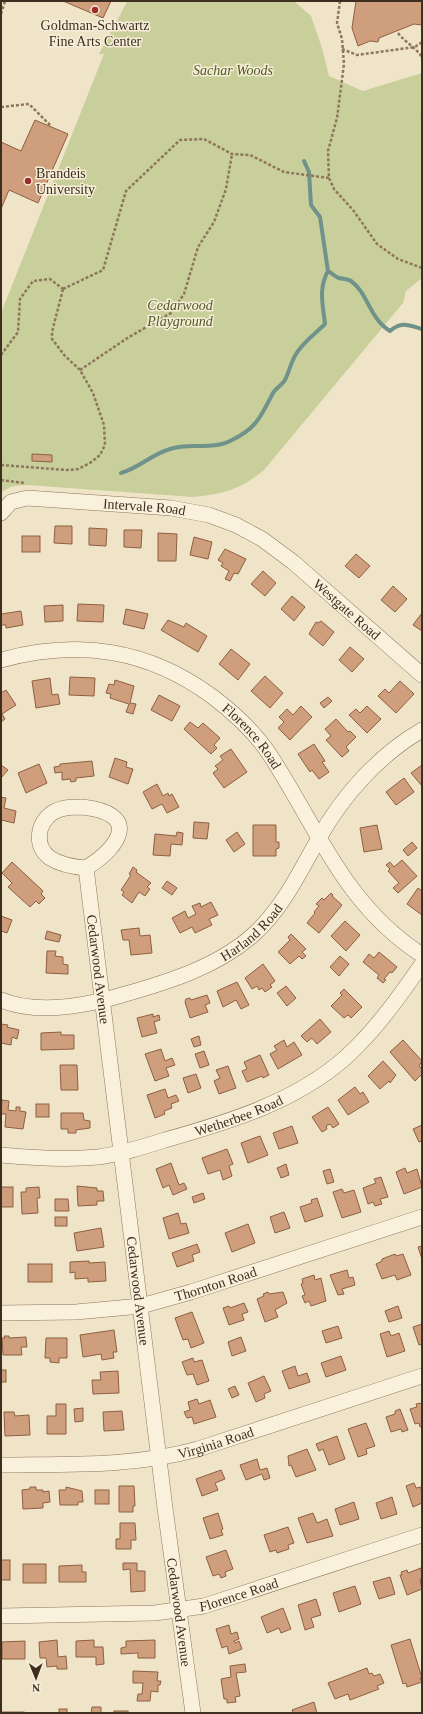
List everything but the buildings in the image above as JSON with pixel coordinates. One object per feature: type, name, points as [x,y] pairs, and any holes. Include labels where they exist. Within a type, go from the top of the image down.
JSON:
[{"type":"street","name":"Intervale Road","points":[[6,507],[27,498],[192,511],[227,521],[271,545]]},
{"type":"street","name":"Westgate Road","points":[[271,545],[293,562],[422,675]]},
{"type":"street","name":"Florence Road","points":[[1,660],[46,650],[97,650],[141,660],[184,678],[229,710],[255,735],[274,761],[318,839],[336,867],[362,900],[391,932],[422,955]]},
{"type":"street","name":"Harland Road","points":[[1,1000],[15,1005],[36,1008],[65,1006],[102,1000],[178,977],[215,961],[242,944],[266,922],[280,904],[300,874],[330,819],[372,768],[397,746],[422,730]]},
{"type":"street","points":[[82,807],[101,809],[115,817],[119,827],[117,840],[103,857],[86,868],[64,865],[49,857],[42,848],[39,832],[44,822],[52,813],[67,808],[82,807]]},
{"type":"street","name":"Cedarwood Avenue","points":[[86,868],[94,949],[102,1000],[159,1458],[193,1713]]},
{"type":"street","name":"Wetherbee Road","points":[[1,1155],[86,1158],[121,1153],[233,1119],[277,1102],[300,1090],[344,1059],[366,1037],[396,1000],[422,964]]},
{"type":"street","name":"Thornton Road","points":[[1,1313],[76,1312],[141,1306],[191,1292],[422,1217]]},
{"type":"street","name":"Virginia Road","points":[[1,1465],[124,1462],[159,1458],[198,1449],[422,1376]]},
{"type":"street","name":"Florence Road","points":[[1,1616],[144,1614],[180,1610],[227,1600],[422,1535]]},
{"type":"path","points":[[1,14],[5,1]]},
{"type":"path","points":[[340,1],[337,23],[344,64],[337,118],[328,151],[329,178],[334,189],[353,210],[377,244],[398,259],[422,268]]},
{"type":"path","points":[[398,33],[404,40],[415,47],[422,57]]},
{"type":"path","points":[[342,49],[357,55],[415,47],[422,42]]},
{"type":"path","points":[[1,107],[29,104],[51,126]]},
{"type":"path","points":[[62,289],[103,270],[126,191],[180,140],[204,139],[232,154],[250,155],[284,172],[329,178]]},
{"type":"path","points":[[80,370],[129,337],[171,313],[184,294],[198,247],[214,222],[226,189],[232,154]]},
{"type":"path","points":[[1,355],[18,332],[20,299],[33,281],[50,278],[62,289]]},
{"type":"path","points":[[1,465],[72,470],[85,466],[100,455],[105,445],[104,425],[93,393],[80,370],[65,356],[52,339],[52,332],[62,289]]},
{"type":"green space","name":"Cedarwood Playground","points":[[127,1],[294,1],[311,16],[322,48],[329,76],[363,91],[422,73],[422,278],[406,291],[403,303],[264,470],[239,487],[213,494],[193,497],[27,485],[13,486],[1,492],[1,313],[104,54],[99,54]]},
{"type":"waterway","points":[[304,161],[309,172],[311,205],[320,217],[328,271],[338,277],[350,280],[357,286],[377,319],[390,331],[402,325],[409,325],[422,329]]},
{"type":"waterway","points":[[121,473],[134,468],[163,451],[185,446],[217,445],[232,440],[253,426],[261,415],[274,391],[285,380],[296,354],[325,324],[322,291],[328,271]]},
{"type":"place","name":"Goldman-Schwartz Fine Arts Center","points":[[95,10]]},
{"type":"place","name":"Brandeis University","points":[[28,181]]},
{"type":"park label","name":"Sachar Woods","points":[[233,70]]}]
